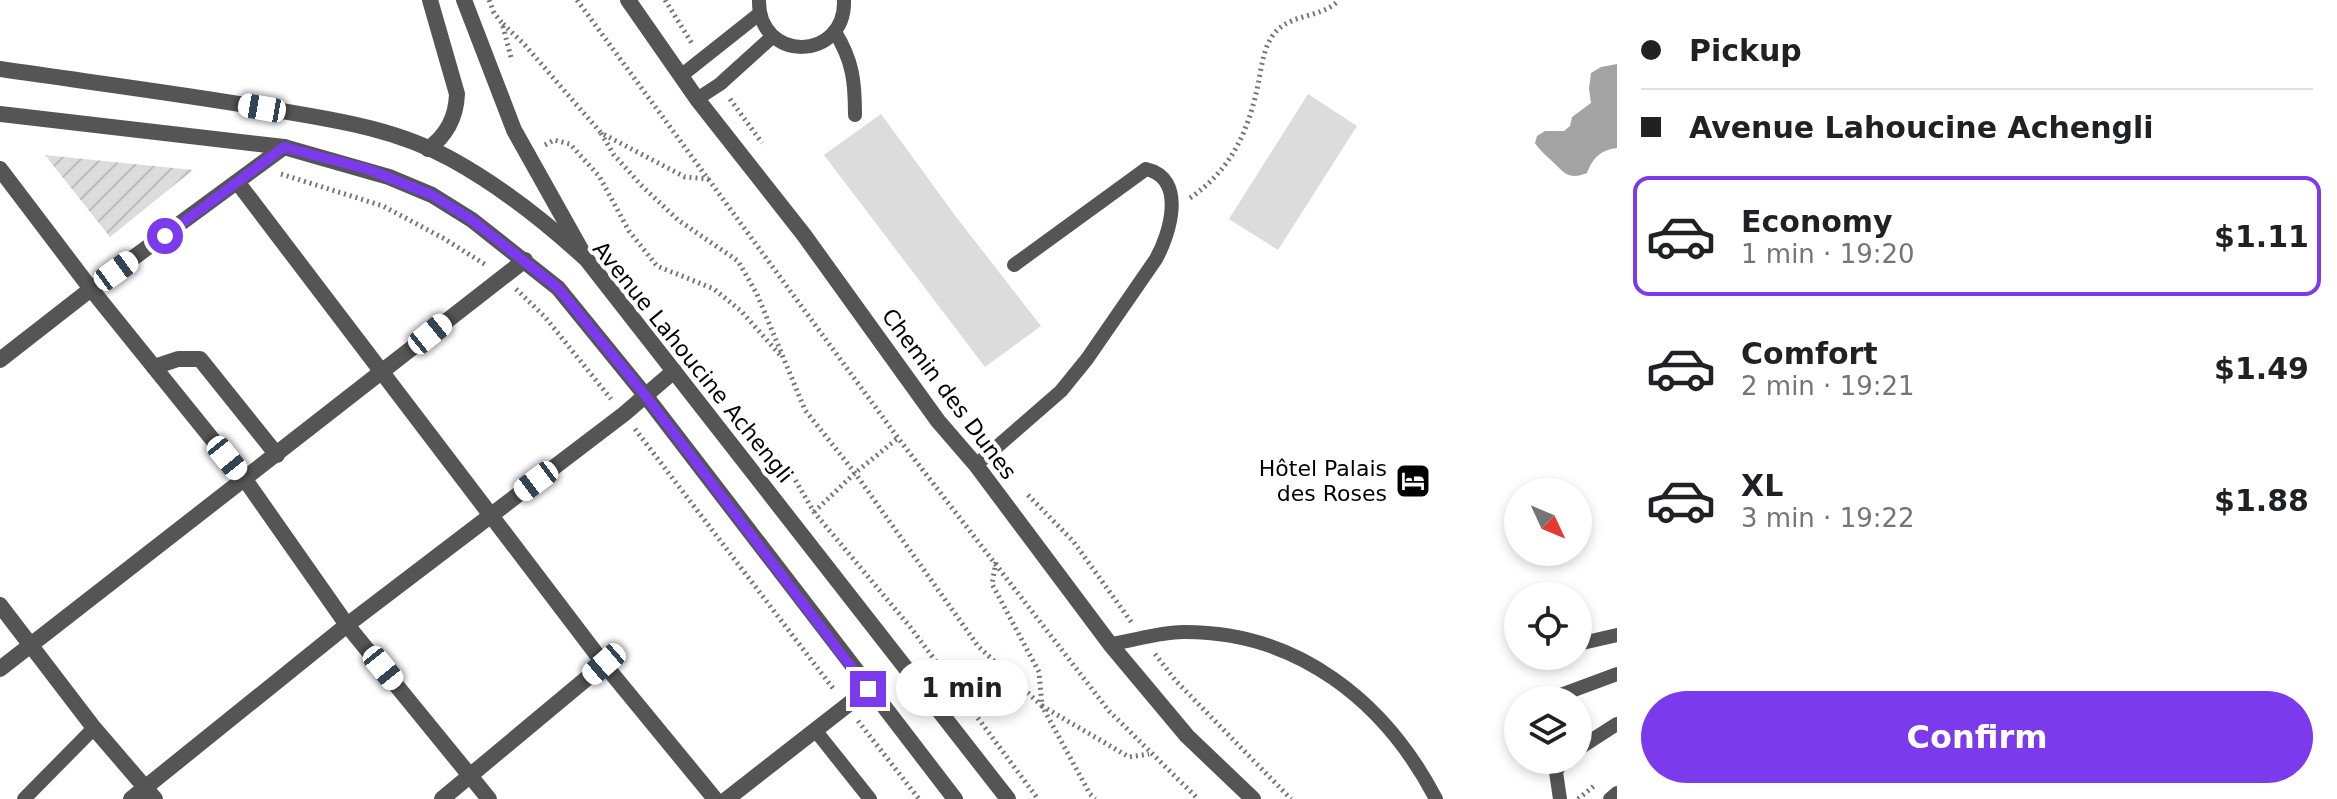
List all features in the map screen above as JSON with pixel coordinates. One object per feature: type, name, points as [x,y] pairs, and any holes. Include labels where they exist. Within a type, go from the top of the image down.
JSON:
[{"type":"street","points":[[428,149],[447,131],[457,107],[457,94],[430,0]]},
{"type":"street","points":[[464,0],[514,130],[587,260]]},
{"type":"street","name":"Chemin des Dunes","points":[[628,0],[697,99],[804,235],[938,421],[976,465],[1110,644],[1187,736],[1253,799]]},
{"type":"street","name":"Avenue Lahoucine Achengli","points":[[0,69],[365,125],[450,159],[497,188],[556,231],[587,260],[1008,799]]},
{"type":"street","points":[[0,114],[284,147],[389,177],[432,195],[472,220],[558,288],[645,395],[954,799]]},
{"type":"street","points":[[0,360],[284,147]]},
{"type":"street","points":[[0,169],[91,289],[246,481],[347,625],[489,799]]},
{"type":"street","points":[[238,183],[604,664],[715,799]]},
{"type":"street","points":[[0,669],[246,481],[525,260]]},
{"type":"street","points":[[154,367],[178,359],[200,359],[277,455]]},
{"type":"street","points":[[131,799],[150,793],[347,625],[624,414],[674,371]]},
{"type":"street","points":[[0,605],[94,728],[150,793]]},
{"type":"street","points":[[442,799],[604,664]]},
{"type":"street","points":[[727,799],[868,689]]},
{"type":"lane","points":[[682,75],[759,7],[772,37],[793,47],[817,45],[835,32],[845,14],[844,0]]},
{"type":"lane","points":[[835,32],[848,54],[855,85],[855,115]]},
{"type":"lane","points":[[697,99],[720,84],[772,37]]},
{"type":"lane","points":[[976,465],[1061,391],[1087,359],[1164,244],[1172,210],[1171,196],[1161,177],[1146,169],[1014,265]]},
{"type":"lane","points":[[1110,644],[1180,632],[1224,634],[1259,642],[1329,673],[1393,731],[1419,765],[1436,799]]},
{"type":"lane","points":[[1592,641],[1617,635]]},
{"type":"lane","points":[[1585,686],[1617,674]]},
{"type":"lane","points":[[1592,740],[1617,724]]},
{"type":"lane","points":[[24,799],[94,728]]},
{"type":"lane","points":[[815,730],[870,799]]},
{"type":"lane","points":[[1556,774],[1560,799]]},
{"type":"lane","points":[[1610,799],[1617,793]]},
{"type":"path","points":[[489,0],[502,23],[601,133],[614,155],[642,186],[678,220],[738,261],[757,294],[805,410],[855,473],[978,646],[1042,706],[1129,757],[1150,754]]},
{"type":"path","points":[[577,0],[898,438],[1109,711],[1198,799]]},
{"type":"path","points":[[665,0],[703,59]]},
{"type":"path","points":[[1172,210],[1219,174],[1244,137],[1269,40],[1288,22],[1326,9],[1339,0]]},
{"type":"path","points":[[502,23],[517,75]]},
{"type":"path","points":[[720,84],[767,151]]},
{"type":"path","points":[[601,133],[685,177],[709,179]]},
{"type":"path","points":[[541,148],[554,140],[570,144],[599,176],[629,231],[657,266],[714,289],[741,311],[784,359]]},
{"type":"path","points":[[741,421],[761,438],[794,478],[814,512],[911,628],[1038,799]]},
{"type":"path","points":[[814,512],[898,438]]},
{"type":"path","points":[[1019,487],[1073,541],[1176,681],[1291,799]]},
{"type":"path","points":[[996,562],[992,584],[1039,672],[1042,706],[1095,799]]},
{"type":"shaded area","points":[[1617,64],[1617,148],[1598,156],[1587,173],[1568,175],[1537,146],[1537,136],[1545,131],[1564,131],[1570,126],[1572,117],[1591,103],[1591,73]]},
{"type":"shaded area","points":[[1308,94],[1357,126],[1278,250],[1229,219]]},
{"type":"shaded area","points":[[881,114],[1041,326],[985,367],[824,155]]},
{"type":"shaded area","points":[[45,155],[193,170],[110,237]]},
{"type":"place","name":"Hôtel Palais des Roses","points":[[1413,481]]},
{"type":"route","points":[[165,236],[284,147],[389,177],[432,195],[472,220],[558,288],[645,395],[868,689]]}]
